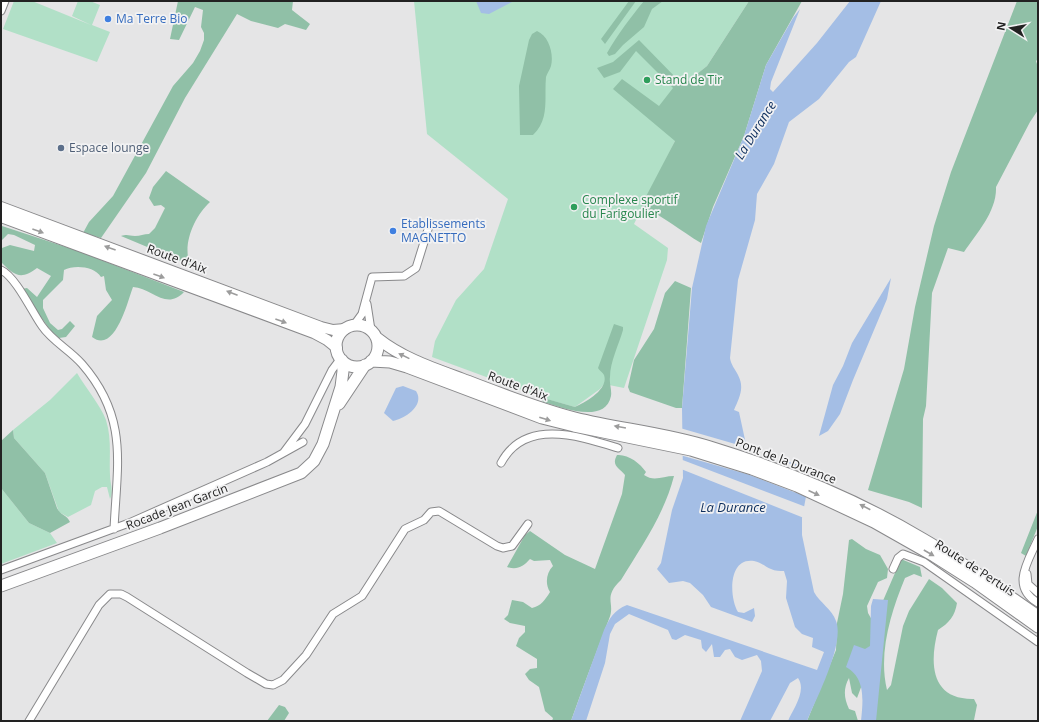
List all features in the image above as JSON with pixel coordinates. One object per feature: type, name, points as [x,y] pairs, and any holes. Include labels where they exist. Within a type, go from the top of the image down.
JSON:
[{"type":"main road","name":"Route d'Aix","points":[[1,207],[321,327],[333,330],[349,327]]},
{"type":"main road","name":"Route d'Aix","points":[[1,217],[318,335],[327,340],[340,356]]},
{"type":"main road","points":[[363,326],[374,334],[377,353],[368,363],[355,366],[340,356],[338,338],[349,327],[363,326]]},
{"type":"main road","name":"Route d'Aix","points":[[374,334],[395,351],[420,363],[545,410],[657,438]]},
{"type":"main road","name":"Rocade Jean Garcin","points":[[1,586],[160,528],[301,473],[307,469],[318,454],[341,387],[343,371],[340,356]]},
{"type":"main road","name":"Route d'Aix","points":[[368,363],[390,362],[407,367],[556,422],[657,438]]},
{"type":"main road","name":"Rocade Jean Garcin","points":[[330,418],[368,363]]},
{"type":"main road","name":"Pont de la Durance","points":[[657,438],[702,454],[780,475],[828,500],[897,529]]},
{"type":"main road","name":"Route de Pertuis","points":[[897,529],[961,562],[1038,616]]},
{"type":"main road","name":"Route de Pertuis","points":[[897,529],[976,582],[1038,627]]},
{"type":"street","points":[[1,11],[5,1]]},
{"type":"street","points":[[349,327],[361,318],[367,302],[372,277],[404,276],[416,268],[430,223]]},
{"type":"street","points":[[1,270],[10,277],[42,327],[84,367],[95,381],[112,411],[115,423],[118,462],[114,529]]},
{"type":"street","points":[[367,302],[374,334]]},
{"type":"street","points":[[281,456],[305,424],[340,356]]},
{"type":"street","points":[[501,463],[509,449],[517,443],[531,438],[551,434],[577,435],[618,448]]},
{"type":"street","name":"Rocade Jean Garcin","points":[[1,570],[114,529],[281,456],[303,442]]},
{"type":"street","points":[[28,721],[99,606],[110,594],[120,594],[127,597],[246,673],[266,684],[273,685],[283,680],[306,655],[333,614],[362,596],[407,527],[421,522],[432,512],[439,511],[497,546],[504,548],[512,546],[528,524]]},
{"type":"street","points":[[1038,539],[1024,571],[1023,588],[1025,593],[1038,603]]},
{"type":"street","points":[[893,569],[898,558],[903,554],[924,562],[1038,642]]},
{"type":"street","points":[[1031,557],[1027,578],[1028,584],[1038,593]]},
{"type":"green space","points":[[14,1],[32,1],[91,25],[72,16],[78,1],[90,1],[100,5],[92,25],[110,32],[97,62],[3,29]]},
{"type":"green space","points":[[178,1],[293,1],[292,10],[310,24],[306,30],[285,24],[278,28],[251,21],[237,14],[185,98],[146,173],[101,238],[83,233],[89,222],[113,196],[173,86],[193,63],[200,51],[204,40],[204,33],[201,27],[203,10],[195,7],[179,40],[170,39]]},
{"type":"green space","name":"Complexe sportif du Farigoulier","points":[[414,1],[749,1],[707,66],[683,85],[675,141],[634,224],[668,248],[667,260],[624,388],[604,384],[600,389],[575,407],[543,398],[432,357],[435,341],[456,300],[484,269],[508,199],[427,134]]},
{"type":"green space","points":[[629,1],[636,1],[605,44],[601,39]]},
{"type":"green space","points":[[644,1],[663,1],[652,9],[644,27],[615,54],[609,56],[607,53],[615,39]]},
{"type":"green space","points":[[749,1],[802,1],[766,65],[744,136],[713,207],[701,243],[641,206],[675,141],[613,89],[622,79],[659,106],[673,88],[636,51],[620,72],[604,78],[597,68],[613,62],[639,40],[683,85],[707,66]]},
{"type":"green space","points":[[1017,1],[1038,1],[1038,59],[1036,61],[1038,67],[1038,110],[1030,122],[996,187],[990,213],[964,252],[948,248],[932,293],[926,406],[923,419],[922,508],[909,502],[868,490],[904,369],[915,307],[934,226],[951,172]]},
{"type":"green space","points":[[537,31],[545,37],[550,46],[552,56],[551,66],[546,77],[544,115],[542,122],[533,135],[520,135],[519,86],[529,40],[532,34]]},
{"type":"green space","points":[[166,171],[210,202],[196,220],[188,242],[188,257],[194,261],[195,267],[121,236],[149,234],[155,228],[165,208],[161,205],[154,206],[149,198],[153,187]]},
{"type":"green space","points":[[2,226],[78,251],[184,292],[177,297],[165,299],[140,288],[133,287],[124,313],[114,333],[107,339],[100,341],[92,337],[97,316],[112,300],[106,290],[104,276],[101,277],[98,273],[89,269],[78,267],[68,268],[64,270],[63,280],[43,300],[43,308],[50,323],[58,330],[62,329],[70,321],[75,326],[66,337],[59,338],[51,331],[21,289],[27,288],[37,297],[51,276],[37,268],[27,274],[18,275],[2,263],[2,248],[10,245],[34,251],[35,245],[14,235],[8,234],[1,241]]},
{"type":"green space","points":[[675,281],[691,288],[682,408],[676,408],[630,392],[628,387],[634,360],[654,329],[665,293]]},
{"type":"green space","points":[[614,324],[623,327],[623,330],[611,365],[611,396],[607,405],[600,410],[582,412],[543,402],[542,399],[547,399],[575,407],[585,402],[600,390],[605,380],[604,375],[598,368]]},
{"type":"green space","points":[[77,373],[106,420],[110,441],[110,475],[112,493],[110,499],[107,487],[102,487],[95,491],[91,505],[68,517],[59,512],[45,473],[14,438],[13,430],[50,400]]},
{"type":"green space","points":[[13,430],[14,438],[45,473],[57,508],[70,522],[50,533],[29,523],[1,488],[1,441]]},
{"type":"green space","points":[[617,455],[625,456],[637,462],[646,472],[644,475],[648,477],[655,478],[674,476],[670,490],[651,530],[621,580],[612,591],[610,600],[611,613],[571,721],[552,721],[553,718],[545,711],[539,687],[529,680],[525,674],[530,669],[537,668],[537,659],[516,646],[519,638],[525,632],[525,626],[510,623],[504,619],[508,615],[512,600],[523,602],[532,608],[538,606],[546,598],[550,592],[547,586],[547,579],[553,566],[550,560],[534,561],[530,559],[520,567],[507,567],[525,535],[530,531],[565,555],[595,569],[622,494],[625,475],[615,464]]},
{"type":"green space","points":[[1,488],[29,523],[50,533],[57,543],[1,564]]},
{"type":"green space","points":[[1038,510],[1038,526],[1026,556],[1021,553]]},
{"type":"green space","points":[[852,539],[866,549],[880,555],[888,569],[887,578],[878,582],[867,606],[868,613],[872,620],[874,635],[863,682],[857,698],[852,693],[849,678],[846,686],[845,697],[847,705],[849,709],[855,711],[858,721],[807,721],[836,650],[837,623],[843,594],[849,540]]},
{"type":"green space","points":[[901,559],[920,567],[922,577],[914,574],[905,578],[895,605],[887,633],[885,647],[884,662],[887,690],[891,685],[903,626],[909,611],[929,579],[942,588],[957,603],[955,612],[951,619],[938,630],[934,655],[936,678],[941,687],[949,693],[960,698],[974,699],[977,705],[974,720],[972,721],[867,721],[879,610]]},
{"type":"green space","points":[[279,705],[285,707],[289,713],[284,721],[267,721]]},
{"type":"water","points":[[476,1],[514,1],[489,14],[481,13]]},
{"type":"water","name":"La Durance","points":[[850,1],[881,1],[856,57],[849,62],[819,99],[789,122],[774,164],[757,194],[755,220],[738,280],[730,358],[741,384],[738,401],[734,410],[739,412],[747,449],[774,462],[789,462],[804,466],[810,475],[802,518],[802,535],[814,592],[832,613],[836,621],[838,631],[837,643],[823,686],[807,721],[788,721],[796,706],[800,694],[801,689],[798,678],[790,683],[770,721],[740,721],[762,671],[761,661],[757,655],[742,660],[735,657],[730,649],[725,650],[720,657],[714,657],[712,644],[706,652],[702,648],[701,640],[685,635],[676,640],[672,639],[668,630],[629,614],[615,624],[610,634],[605,663],[586,721],[571,721],[604,630],[615,612],[627,605],[817,670],[824,652],[812,647],[813,638],[802,634],[795,627],[786,598],[787,581],[784,571],[773,570],[759,562],[745,561],[739,565],[735,571],[732,588],[735,605],[738,612],[744,613],[754,608],[755,616],[752,622],[711,607],[703,595],[690,583],[683,581],[669,583],[657,569],[661,563],[672,510],[683,478],[682,408],[692,288],[706,226],[744,136],[766,65],[793,18],[800,9],[771,82],[770,89],[773,92],[817,43]]},
{"type":"water","points":[[891,278],[887,299],[840,414],[828,431],[819,436],[833,385],[843,366],[852,343]]},
{"type":"water","points":[[403,386],[416,391],[418,401],[413,410],[408,414],[393,421],[384,413],[396,388]]},
{"type":"water","points":[[873,599],[888,600],[876,721],[861,721],[862,691],[857,677],[846,667],[854,645],[865,649],[870,646],[871,606]]},
{"type":"pier","points":[[680,428],[749,448],[763,456],[781,460],[810,472],[812,475],[807,497],[750,475],[680,455]]},
{"type":"pier","points":[[680,459],[806,507],[804,518],[681,469]]},
{"type":"place","name":"Ma Terre Bio","points":[[108,19]]},
{"type":"place","name":"Stand de Tir","points":[[647,80]]},
{"type":"place","name":"Espace lounge","points":[[61,148]]},
{"type":"place","name":"Complexe sportif du Farigoulier","points":[[574,207]]},
{"type":"place","name":"Etablissements MAGNETTO","points":[[393,231]]}]
